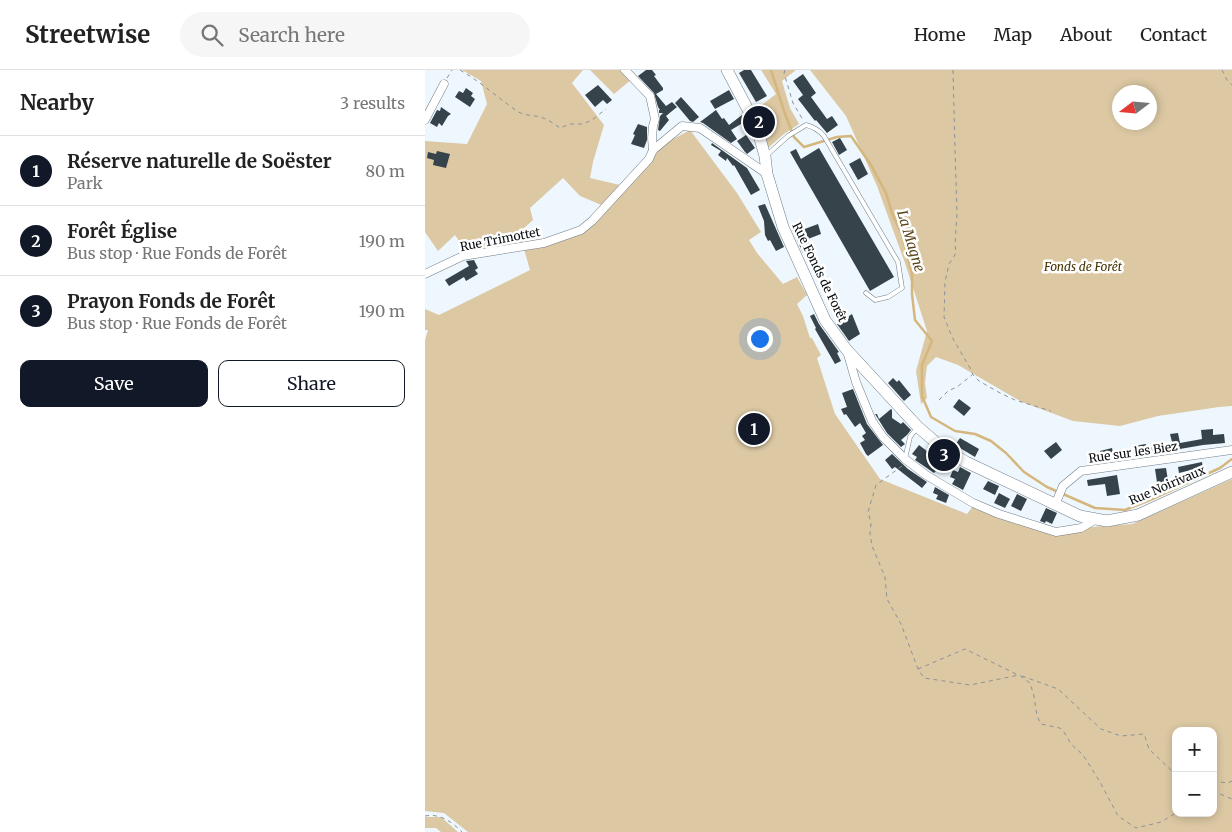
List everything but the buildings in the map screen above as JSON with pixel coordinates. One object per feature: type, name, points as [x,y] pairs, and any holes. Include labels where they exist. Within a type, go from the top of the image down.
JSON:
[{"type":"main road","name":"Rue Fonds de Forêt","points":[[727,70],[756,125],[765,156],[767,174],[783,227],[825,320],[846,350],[918,427],[940,446],[966,462],[1057,501]]},
{"type":"main road","name":"Rue Noirivaux","points":[[1057,501],[1080,516],[1107,521],[1138,515],[1232,472]]},
{"type":"street","points":[[625,70],[650,96],[655,119],[652,138],[653,150]]},
{"type":"street","points":[[425,120],[444,84]]},
{"type":"street","points":[[653,150],[682,126],[700,128],[767,174]]},
{"type":"street","name":"Rue Trimottet","points":[[425,274],[463,256],[544,243],[581,230],[592,221],[649,159],[653,150]]},
{"type":"street","points":[[846,350],[856,382],[872,421],[883,437],[905,459],[926,475],[973,502],[999,514],[1057,532],[1081,528],[1097,519]]},
{"type":"street","name":"Rue sur les Biez","points":[[1057,501],[1063,486],[1081,471],[1232,450]]},
{"type":"lane","points":[[765,156],[806,125],[813,126],[824,136],[898,262],[902,288],[888,297],[875,300],[866,293]]},
{"type":"lane","points":[[905,459],[910,437],[918,427]]},
{"type":"path","points":[[444,84],[451,70]]},
{"type":"path","points":[[460,70],[519,112],[540,117],[560,128],[570,124],[583,124],[592,120],[605,109]]},
{"type":"path","points":[[785,70],[783,73],[793,103],[806,125]]},
{"type":"path","points":[[953,70],[957,214],[956,253],[949,264],[945,282],[944,317],[952,337],[973,375],[979,382],[1000,394],[1051,411]]},
{"type":"path","points":[[1222,70],[1232,85]]},
{"type":"path","points":[[939,400],[948,391],[973,375]]},
{"type":"path","points":[[905,459],[899,469],[876,485],[867,512],[871,523],[872,546],[885,578],[887,598],[901,624],[923,678],[970,685],[1019,675],[1030,683],[1037,716],[1041,724],[1059,728],[1064,732],[1071,744],[1083,755],[1101,782],[1119,816],[1136,828],[1161,822],[1172,815]]},
{"type":"path","points":[[918,669],[965,649],[1019,675],[1058,689],[1101,729],[1121,736],[1145,734],[1149,749],[1172,773]]},
{"type":"path","points":[[1217,782],[1228,783],[1232,781]]},
{"type":"path","points":[[1217,791],[1232,799]]},
{"type":"path","points":[[425,816],[442,817],[462,832]]},
{"type":"green space","points":[[462,70],[583,70],[572,83],[604,125],[590,178],[620,185],[604,206],[580,196],[563,178],[530,208],[533,220],[523,229],[524,242],[465,250],[455,235],[438,251],[425,232],[425,141],[467,144],[487,104],[481,81]]},
{"type":"green space","points":[[590,70],[623,70],[632,79],[614,94]]},
{"type":"green space","points":[[761,70],[796,70],[782,81],[790,108],[799,124],[768,148],[754,111],[776,94]]},
{"type":"green space","name":"Fonds de Forêt","points":[[810,70],[1232,70],[1232,406],[1158,416],[1120,426],[1073,421],[1022,402],[958,365],[936,357],[927,366],[925,383],[927,398],[921,404],[916,371],[927,331],[877,186],[846,116]]},
{"type":"green space","points":[[690,130],[737,193],[761,232],[749,240],[757,253],[783,284],[797,277],[807,295],[797,304],[810,338],[812,338],[821,355],[817,358],[835,414],[880,479],[967,514],[974,505],[1057,534],[1072,533],[1091,527],[1132,524],[1232,479],[1232,832],[468,832],[444,813],[425,811],[425,340],[428,330],[425,330],[425,309],[439,315],[530,270],[524,249],[586,230],[664,144]]},
{"type":"green space","points":[[425,817],[441,817],[458,832],[441,832],[436,828],[425,828]]},
{"type":"waterway","name":"La Magne","points":[[771,70],[794,137],[804,147],[837,137],[851,136],[871,165],[886,193],[892,213],[902,235],[912,273],[915,320],[932,341],[922,365],[922,396],[931,417],[955,431],[975,434],[991,441],[1006,453],[1024,472],[1047,487],[1095,508],[1125,510],[1220,468],[1232,459]]},
{"type":"place","name":"Forêt Église","points":[[759,122]]},
{"type":"place","name":"Réserve naturelle de Soëster","points":[[754,429]]},
{"type":"place","name":"Prayon Fonds de Forêt","points":[[944,455]]}]
